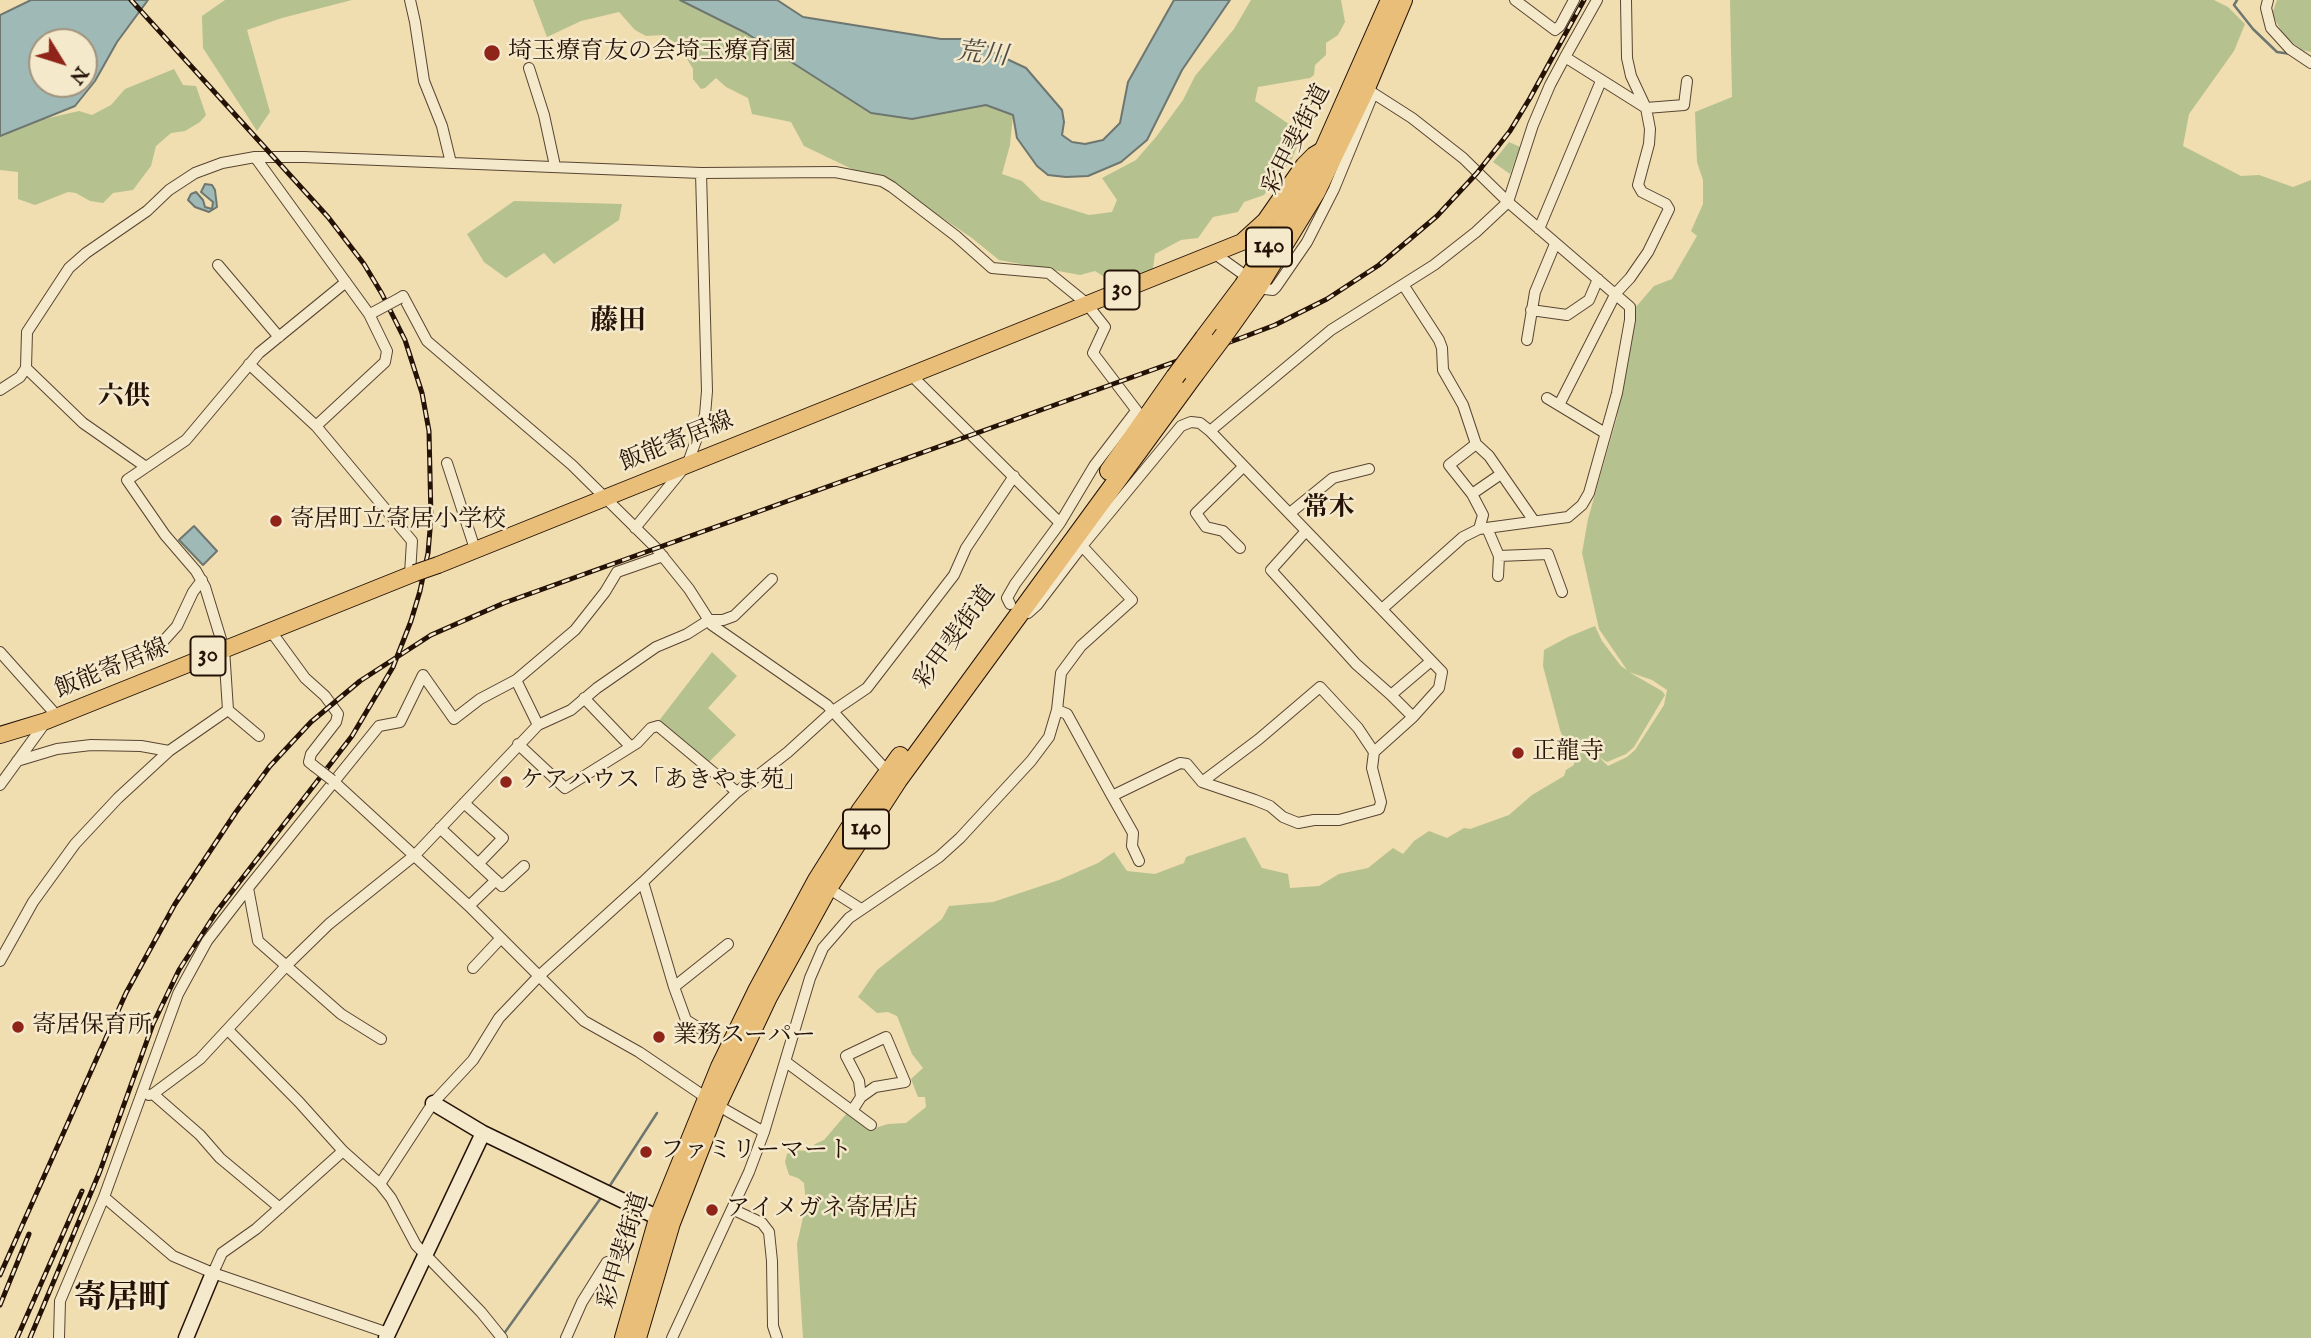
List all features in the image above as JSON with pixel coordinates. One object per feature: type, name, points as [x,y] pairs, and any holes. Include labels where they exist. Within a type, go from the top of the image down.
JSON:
[{"type":"highway","name":"彩甲斐街道","points":[[1365,88],[1390,0]]},
{"type":"highway","name":"彩甲斐街道","points":[[624,1338],[665,1221],[758,989],[799,912],[888,772],[1194,375],[1291,236],[1330,152],[1365,88],[1403,0]]},
{"type":"highway","name":"彩甲斐街道","points":[[712,1101],[828,888],[892,789],[1074,520],[1270,246],[1330,152]]},
{"type":"highway","name":"彩甲斐街道","points":[[637,1338],[665,1221]]},
{"type":"main road","name":"飯能寄居線","points":[[0,735],[52,719],[1086,303],[1215,254],[1241,242],[1256,231],[1304,165],[1314,155],[1330,152]]},
{"type":"street","points":[[410,0],[424,81],[438,115],[451,163]]},
{"type":"street","points":[[1516,0],[1555,30],[1574,0]]},
{"type":"street","points":[[1210,431],[1331,330],[1404,286],[1476,232],[1508,202],[1533,125],[1550,85],[1597,0]]},
{"type":"street","points":[[1559,405],[1616,293],[1648,251],[1668,209],[1666,204],[1642,192],[1638,185],[1649,144],[1650,129],[1646,108],[1631,76],[1626,0]]},
{"type":"street","points":[[2268,0],[2266,8],[2271,28],[2290,49],[2311,63]]},
{"type":"street","points":[[1565,57],[1646,108],[1684,105],[1687,81]]},
{"type":"street","points":[[529,68],[544,115],[555,166]]},
{"type":"street","points":[[1539,229],[1601,81]]},
{"type":"street","points":[[1265,289],[1273,290],[1276,287],[1307,242],[1334,189],[1365,88],[1412,118],[1463,158],[1555,244],[1630,307],[1617,393],[1589,492],[1582,505],[1568,517],[1483,529],[1463,537],[1382,609]]},
{"type":"street","points":[[255,157],[371,313],[387,351],[385,362],[316,426]]},
{"type":"street","points":[[0,390],[20,377],[26,368],[27,332],[69,268],[147,211],[169,190],[195,173],[222,163],[255,157],[304,157],[701,173],[835,172],[882,181],[956,236],[992,268],[1049,273],[1086,303],[1105,327],[1093,353],[1138,413],[1094,466],[1060,523],[1014,584],[1007,598],[1015,609],[1029,613],[1037,606],[1166,435],[1191,422],[1200,423],[1442,672],[1439,688],[1413,717],[1374,752]]},
{"type":"street","points":[[635,528],[688,463],[705,415],[707,391],[701,173]]},
{"type":"street","points":[[1527,340],[1540,275],[1555,244]]},
{"type":"street","points":[[1215,254],[1243,274]]},
{"type":"street","points":[[218,265],[279,337]]},
{"type":"street","points":[[1531,310],[1567,315],[1590,300],[1598,279]]},
{"type":"street","points":[[259,736],[228,710],[224,649],[202,580],[165,535],[127,480],[186,440],[249,364],[346,282]]},
{"type":"street","points":[[1404,286],[1439,340],[1443,370],[1463,405],[1476,444],[1489,456],[1534,521]]},
{"type":"street","points":[[371,313],[403,296],[427,341],[572,465],[663,556],[712,625],[833,711],[888,772]]},
{"type":"street","points":[[249,364],[316,426],[412,541],[413,574]]},
{"type":"street","points":[[26,368],[83,423],[146,467]]},
{"type":"street","points":[[910,374],[1060,523]]},
{"type":"street","points":[[1547,398],[1605,433]]},
{"type":"street","points":[[1476,444],[1449,465],[1472,494],[1483,515],[1483,529],[1499,556],[1497,576]]},
{"type":"street","points":[[447,463],[475,549]]},
{"type":"street","points":[[1240,548],[1223,531],[1206,527],[1196,513],[1243,467]]},
{"type":"street","points":[[1290,513],[1333,478],[1369,468]]},
{"type":"street","points":[[1472,494],[1501,474]]},
{"type":"street","points":[[380,1184],[433,1103],[473,1060],[499,1018],[539,976],[643,883],[737,792],[788,752],[833,711],[867,688],[942,593],[954,575],[966,548],[1014,476]]},
{"type":"street","points":[[1306,531],[1271,570],[1356,664],[1413,717]]},
{"type":"street","points":[[672,1338],[732,1209],[764,1132],[810,978],[822,948],[835,932],[861,909],[939,857],[1031,761],[1049,737],[1057,710],[1061,673],[1066,665],[1081,646],[1132,600],[1082,546]]},
{"type":"street","points":[[1499,556],[1548,554],[1562,592]]},
{"type":"street","points":[[59,1338],[60,1301],[104,1196],[178,994],[207,941],[379,726],[400,722],[423,675],[454,719],[480,699],[516,680],[575,629],[605,592],[617,572],[663,556]]},
{"type":"street","points":[[139,1099],[153,1094],[200,1059],[329,924],[415,855],[538,725],[571,710],[656,647],[687,634],[709,620],[723,620],[734,616],[772,579]]},
{"type":"street","points":[[159,646],[177,626],[192,592],[202,580]]},
{"type":"street","points":[[270,630],[305,678],[325,696],[338,714],[336,722],[311,754],[309,762],[415,855],[584,1021],[639,1052],[764,1132]]},
{"type":"street","points":[[0,652],[52,719],[0,785]]},
{"type":"street","points":[[1391,695],[1431,661]]},
{"type":"street","points":[[516,680],[538,725]]},
{"type":"street","points":[[1112,796],[1180,763],[1187,764],[1202,782],[1255,800],[1298,823],[1339,820],[1379,809],[1381,802],[1372,768],[1374,752],[1358,728],[1320,687],[1259,739],[1202,782]]},
{"type":"street","points":[[584,698],[630,746]]},
{"type":"street","points":[[0,961],[33,902],[75,844],[118,798],[169,751],[228,710]]},
{"type":"street","points":[[1057,710],[1067,714],[1133,833],[1132,846],[1139,861]]},
{"type":"street","points":[[518,744],[565,788],[637,743],[651,728],[658,726],[737,792]]},
{"type":"street","points":[[17,761],[57,749],[91,745],[141,746],[169,751]]},
{"type":"street","points":[[464,803],[503,838],[478,864]]},
{"type":"street","points":[[440,828],[502,886],[524,866]]},
{"type":"street","points":[[469,906],[496,880]]},
{"type":"street","points":[[643,883],[686,1020],[699,1028]]},
{"type":"street","points":[[248,888],[258,941],[341,1014],[381,1040]]},
{"type":"street","points":[[828,888],[861,909]]},
{"type":"street","points":[[474,968],[501,938]]},
{"type":"street","points":[[674,987],[728,944]]},
{"type":"street","points":[[228,1030],[343,1151],[380,1184],[391,1198],[416,1245],[481,1312],[502,1338]]},
{"type":"street","points":[[852,1111],[861,1097],[875,1087],[905,1082],[886,1037],[846,1056],[859,1082],[861,1097]]},
{"type":"street","points":[[786,1062],[871,1125]]},
{"type":"street","points":[[153,1094],[200,1135],[220,1158],[280,1208]]},
{"type":"street","points":[[433,1103],[483,1133],[665,1221]]},
{"type":"street","points":[[104,1196],[173,1256],[387,1336],[483,1133]]},
{"type":"street","points":[[186,1338],[222,1253],[256,1229],[343,1151]]},
{"type":"street","points":[[732,1209],[762,1223],[769,1231],[773,1326],[777,1338]]},
{"type":"street","points":[[566,1338],[582,1302],[607,1262]]},
{"type":"green space","points":[[225,0],[352,0],[247,30],[270,112],[257,131],[203,48],[202,16]]},
{"type":"green space","points":[[533,0],[680,0],[746,33],[871,113],[912,119],[986,105],[1013,115],[1010,145],[1002,174],[1022,181],[1041,200],[1089,215],[1112,212],[1117,200],[1102,178],[1136,160],[1156,137],[1183,100],[1195,76],[1234,29],[1251,0],[1341,0],[1345,22],[1338,35],[1326,43],[1326,55],[1315,65],[1314,75],[1310,78],[1258,87],[1255,101],[1302,133],[1292,159],[1264,195],[1244,202],[1238,212],[1213,217],[1198,238],[1181,240],[1155,254],[1153,268],[1147,276],[1123,280],[1103,276],[1095,271],[1080,275],[999,260],[972,238],[879,175],[856,171],[804,146],[791,122],[752,114],[748,98],[726,87],[716,78],[701,89],[693,79],[693,69],[679,45],[663,35],[646,36],[635,30],[619,12],[581,21],[547,37]]},
{"type":"green space","points":[[1730,0],[2214,0],[2228,7],[2245,24],[2234,51],[2189,114],[2183,146],[2241,176],[2259,175],[2293,187],[2311,180],[2311,1338],[803,1338],[797,1244],[806,1204],[804,1183],[789,1175],[785,1162],[787,1154],[795,1150],[809,1151],[824,1140],[847,1113],[872,1129],[888,1124],[906,1123],[926,1107],[925,1097],[918,1097],[911,1079],[923,1068],[912,1054],[897,1016],[888,1012],[877,1013],[858,997],[877,970],[942,919],[949,906],[993,902],[1059,880],[1098,863],[1114,852],[1127,871],[1155,874],[1184,863],[1186,857],[1245,837],[1262,868],[1288,874],[1290,888],[1319,886],[1339,874],[1368,868],[1393,848],[1403,854],[1414,841],[1429,831],[1447,838],[1464,828],[1470,829],[1509,815],[1532,795],[1564,776],[1566,770],[1574,765],[1574,759],[1560,730],[1543,666],[1544,650],[1595,626],[1602,641],[1627,670],[1599,629],[1582,553],[1588,519],[1617,417],[1635,308],[1654,286],[1672,279],[1697,236],[1691,231],[1703,204],[1703,180],[1697,162],[1695,112],[1732,97]],"holes":[[[1629,672],[1652,680],[1667,690],[1664,705],[1635,750],[1608,766],[1599,757],[1607,762],[1626,754],[1634,747],[1665,695]]]},
{"type":"green space","points":[[2277,0],[2311,0],[2311,52],[2302,50],[2284,36],[2272,14]]},
{"type":"green space","points":[[174,69],[183,85],[196,86],[206,115],[185,131],[171,133],[156,146],[151,166],[133,190],[113,193],[103,203],[68,192],[35,205],[18,199],[18,172],[0,170],[0,136],[35,121],[79,111],[92,115],[111,105],[125,89]]},
{"type":"green space","points":[[1509,142],[1520,147],[1510,174],[1493,162]]},
{"type":"green space","points":[[514,201],[622,204],[619,220],[554,264],[544,253],[506,278],[484,262],[467,234]]},
{"type":"green space","points":[[712,652],[737,676],[708,708],[736,735],[708,763],[658,722]]},
{"type":"water","points":[[31,0],[148,0],[117,42],[98,76],[98,28],[28,28],[28,98],[81,98],[75,106],[0,136],[0,15]]},
{"type":"water","name":"荒川","points":[[680,0],[777,0],[803,17],[941,39],[969,39],[986,44],[994,53],[1026,68],[1062,110],[1062,135],[1072,142],[1085,144],[1103,140],[1120,123],[1128,82],[1174,0],[1230,0],[1182,70],[1147,140],[1121,162],[1088,176],[1066,177],[1048,175],[1037,166],[1017,138],[1013,115],[986,105],[912,119],[871,113],[746,33]]},
{"type":"water","points":[[205,184],[212,185],[215,190],[217,207],[209,212],[195,207],[188,200],[191,194],[196,192],[205,207],[212,209],[213,202],[201,192]]},
{"type":"water","points":[[194,526],[217,551],[203,565],[179,540]]},
{"type":"waterway","points":[[2237,0],[2234,5],[2253,29],[2277,52],[2291,54]]},
{"type":"waterway","points":[[609,1187],[657,1113]]},
{"type":"waterway","points":[[503,1335],[603,1195]]},
{"type":"railway","points":[[30,1338],[100,1171],[153,1024],[179,970],[217,911],[352,736],[393,667],[420,591],[428,553],[431,518],[429,431],[422,393],[405,340],[382,294],[364,264],[328,217],[131,0]]},
{"type":"railway","points":[[0,1275],[126,993],[175,904],[270,766],[311,722],[360,681],[431,635],[504,603],[1241,338],[1275,325],[1327,299],[1379,265],[1410,239],[1437,216],[1477,173],[1510,131],[1584,0]]},
{"type":"railway","points":[[17,1338],[82,1191]]},
{"type":"railway","points":[[0,1305],[29,1234]]},
{"type":"place","name":"埼玉療育友の会埼玉療育園","points":[[492,53]]},
{"type":"place","name":"寄居町立寄居小学校","points":[[276,521]]},
{"type":"place","name":"正龍寺","points":[[1518,753]]},
{"type":"place","name":"ケアハウス「あきやま苑」","points":[[506,782]]},
{"type":"place","name":"寄居保育所","points":[[18,1027]]},
{"type":"place","name":"業務スーパー","points":[[659,1037]]},
{"type":"place","name":"ファミリーマート","points":[[646,1152]]},
{"type":"place","name":"アイメガネ寄居店","points":[[712,1210]]},
{"type":"district","name":"藤田","points":[[618,323]]},
{"type":"district","name":"六供","points":[[124,399]]},
{"type":"district","name":"常木","points":[[1329,510]]},
{"type":"district","name":"寄居町","points":[[122,1300]]}]
